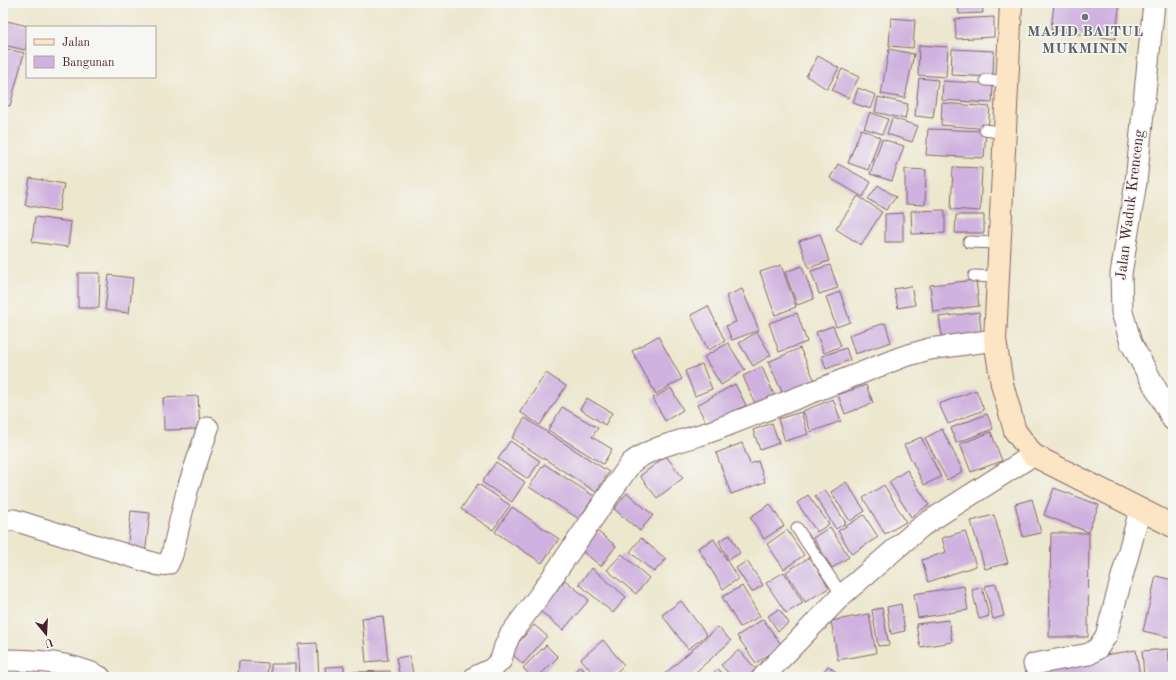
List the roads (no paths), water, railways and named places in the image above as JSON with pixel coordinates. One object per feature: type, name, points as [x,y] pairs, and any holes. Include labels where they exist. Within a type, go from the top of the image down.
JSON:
[{"type":"street","points":[[1011,3],[997,81],[995,132],[999,243],[995,340],[1002,384],[1015,431],[1033,455],[1173,526]]},
{"type":"street","name":"Jalan Waduk Krenceng","points":[[1154,3],[1136,182],[1120,274],[1122,312],[1132,343],[1173,420]]},
{"type":"street","points":[[475,677],[492,669],[501,660],[510,635],[542,592],[631,464],[640,456],[724,426],[909,355],[929,349],[995,340]]},
{"type":"street","points":[[3,521],[14,520],[159,566],[168,564],[172,555],[187,491],[208,428]]},
{"type":"street","points":[[763,677],[842,595],[922,526],[1033,455]]},
{"type":"street","points":[[1034,664],[1089,654],[1098,648],[1106,636],[1140,510]]},
{"type":"street","points":[[3,660],[64,665],[83,669],[100,677]]},
{"type":"lane","points":[[969,242],[999,243]]},
{"type":"lane","points":[[974,276],[998,277]]},
{"type":"lane","points":[[797,528],[842,595]]},
{"type":"place","name":"MAJID BAITUL MUKMININ","points":[[1085,17]]}]
